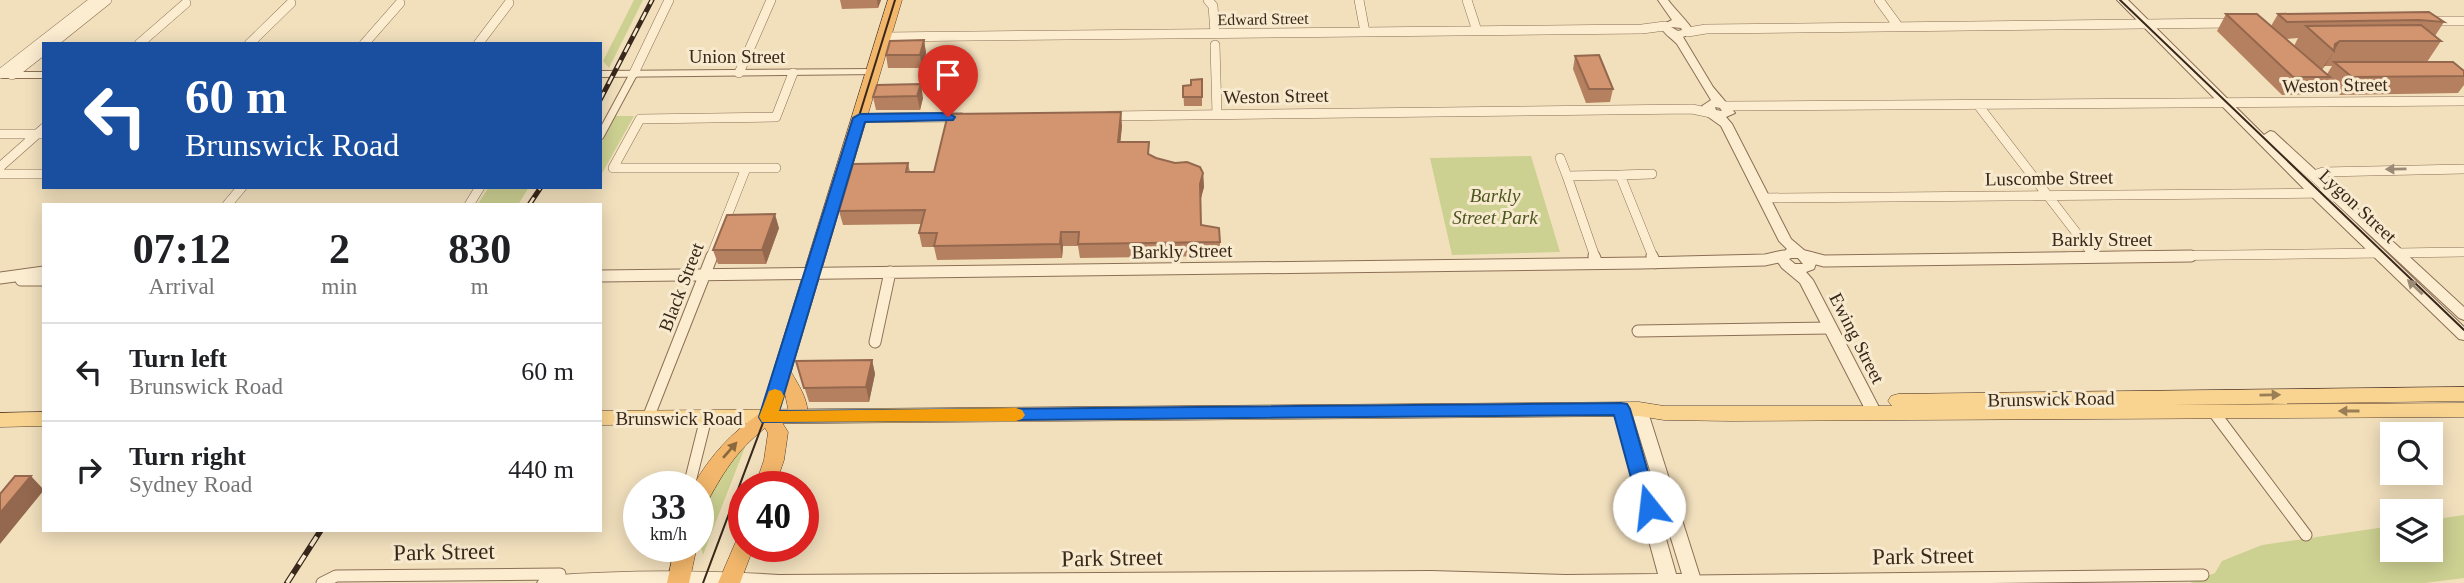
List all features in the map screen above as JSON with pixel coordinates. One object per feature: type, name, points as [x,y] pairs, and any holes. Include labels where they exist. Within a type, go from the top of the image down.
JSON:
[{"type":"highway","points":[[713,471],[748,430],[768,417],[895,0]]},
{"type":"highway","points":[[782,373],[793,393],[798,417]]},
{"type":"highway","points":[[768,417],[778,432],[769,471]]},
{"type":"highway","points":[[678,580],[682,562]]},
{"type":"highway","points":[[730,581],[737,562]]},
{"type":"main road","name":"Brunswick Road","points":[[602,418],[1630,409],[1664,413],[1871,407],[2208,404],[2403,394],[2464,394]]},
{"type":"main road","points":[[2403,394],[2417,411]]},
{"type":"main road","name":"Brunswick Road","points":[[2208,404],[2417,411],[2464,410]]},
{"type":"main road","points":[[0,419],[42,418]]},
{"type":"street","points":[[44,42],[95,0]]},
{"type":"street","points":[[54,42],[107,0]]},
{"type":"street","points":[[602,132],[634,74],[669,0]]},
{"type":"street","points":[[739,73],[771,0]]},
{"type":"street","points":[[1208,0],[1213,6],[1216,33]]},
{"type":"street","points":[[1359,0],[1365,32]]},
{"type":"street","points":[[1467,0],[1477,31]]},
{"type":"street","name":"Ewing Street","points":[[1663,0],[1871,407]]},
{"type":"street","points":[[1878,0],[1898,26]]},
{"type":"street","name":"Lygon Street","points":[[2122,0],[2316,193],[2464,335]]},
{"type":"street","points":[[141,42],[186,3]]},
{"type":"street","points":[[251,42],[291,3]]},
{"type":"street","points":[[365,42],[400,3]]},
{"type":"street","points":[[480,42],[509,3]]},
{"type":"street","points":[[2424,21],[2464,21]]},
{"type":"street","name":"Edward Street","points":[[884,37],[2249,23]]},
{"type":"street","points":[[4,75],[42,44]]},
{"type":"street","points":[[1215,45],[1217,114]]},
{"type":"street","points":[[4,75],[42,51]]},
{"type":"street","name":"Union Street","points":[[602,74],[873,72]]},
{"type":"street","points":[[776,168],[613,168],[640,119],[776,117],[793,73]]},
{"type":"street","points":[[4,75],[42,75]]},
{"type":"street","points":[[2322,88],[2337,102]]},
{"type":"street","name":"Weston Street","points":[[1101,116],[2197,107],[2206,104],[2464,101]]},
{"type":"street","name":"Lygon Street","points":[[2226,104],[2257,124],[2464,315]]},
{"type":"street","points":[[1980,107],[2095,257]]},
{"type":"street","points":[[860,118],[976,117]]},
{"type":"street","points":[[0,134],[42,132]]},
{"type":"street","points":[[0,167],[42,132]]},
{"type":"street","points":[[1560,158],[1597,263]]},
{"type":"street","name":"Black Street","points":[[648,418],[746,168]]},
{"type":"street","points":[[2314,175],[2323,172],[2464,169]]},
{"type":"street","points":[[0,174],[42,174]]},
{"type":"street","points":[[1567,176],[1652,174]]},
{"type":"street","points":[[1620,175],[1655,262]]},
{"type":"street","points":[[229,203],[240,189]]},
{"type":"street","name":"Luscombe Street","points":[[1764,198],[2333,193]]},
{"type":"street","points":[[2380,253],[2464,252]]},
{"type":"street","name":"Barkly Street","points":[[602,276],[2380,253]]},
{"type":"street","points":[[0,278],[42,272]]},
{"type":"street","points":[[875,342],[890,272]]},
{"type":"street","points":[[0,278],[42,280]]},
{"type":"street","points":[[1638,331],[1831,328]]},
{"type":"street","points":[[2208,404],[2306,536]]},
{"type":"street","points":[[1630,409],[1669,581]]},
{"type":"street","points":[[1630,409],[1693,582]]},
{"type":"street","points":[[693,471],[706,418]]},
{"type":"street","name":"Park Street","points":[[321,583],[336,576],[561,573],[557,582]]},
{"type":"street","name":"Park Street","points":[[547,583],[678,580],[1027,583],[1418,578],[1693,582],[2203,575]]},
{"type":"street","name":"Park Street","points":[[2134,583],[2154,576]]},
{"type":"green space","points":[[634,0],[643,0],[609,68],[603,61]]},
{"type":"green space","points":[[614,116],[634,116],[602,173],[602,141]]},
{"type":"green space","name":"Barkly Street Park","points":[[1531,156],[1560,252],[1452,255],[1430,158]]},
{"type":"green space","points":[[488,189],[528,189],[519,203],[478,203]]},
{"type":"green space","points":[[747,442],[736,471],[728,471],[728,491],[714,527],[714,488]]},
{"type":"green space","points":[[2464,515],[2464,578],[2425,583],[2190,583],[2215,573],[2222,561],[2262,545],[2380,528],[2380,562],[2443,562],[2443,518]]},
{"type":"building","points":[[2429,12],[2444,22],[2287,22],[2278,14]]},
{"type":"building","points":[[2226,14],[2257,14],[2330,77],[2293,77]]},
{"type":"building","points":[[2421,25],[2441,41],[2340,41],[2335,44],[2334,51],[2306,26]]},
{"type":"building","points":[[924,40],[920,55],[886,55],[890,41]]},
{"type":"building","points":[[1599,55],[1613,89],[1589,89],[1575,56]]},
{"type":"building","points":[[2334,62],[2453,62],[2464,71],[2464,76],[2352,77]]},
{"type":"building","points":[[1202,79],[1202,97],[1183,97],[1183,86],[1191,85],[1191,80]]},
{"type":"building","points":[[921,84],[917,96],[873,97],[877,85]]},
{"type":"building","points":[[1121,112],[1118,142],[1149,142],[1148,154],[1156,158],[1175,163],[1187,162],[1200,167],[1203,173],[1200,184],[1201,225],[1219,228],[1220,242],[1078,244],[1079,232],[1061,232],[1060,244],[934,246],[937,233],[919,233],[925,210],[839,211],[853,164],[908,163],[906,172],[934,172],[948,114]]},
{"type":"building","points":[[775,214],[762,250],[713,250],[727,215]]},
{"type":"building","points":[[872,360],[866,387],[804,388],[796,361]]},
{"type":"building","points":[[15,476],[31,476],[0,513],[0,494]]},
{"type":"tram line","points":[[703,583],[770,404],[895,0]]},
{"type":"tram line","points":[[2120,0],[2464,330]]},
{"type":"railway","points":[[602,96],[652,0]]},
{"type":"railway","points":[[530,203],[540,189]]},
{"type":"railway","points":[[287,583],[320,532]]},
{"type":"slow traffic","points":[[775,396],[768,417],[1016,415]]},
{"type":"route","points":[[948,117],[860,118],[768,417],[1621,409],[1649,507]]}]
